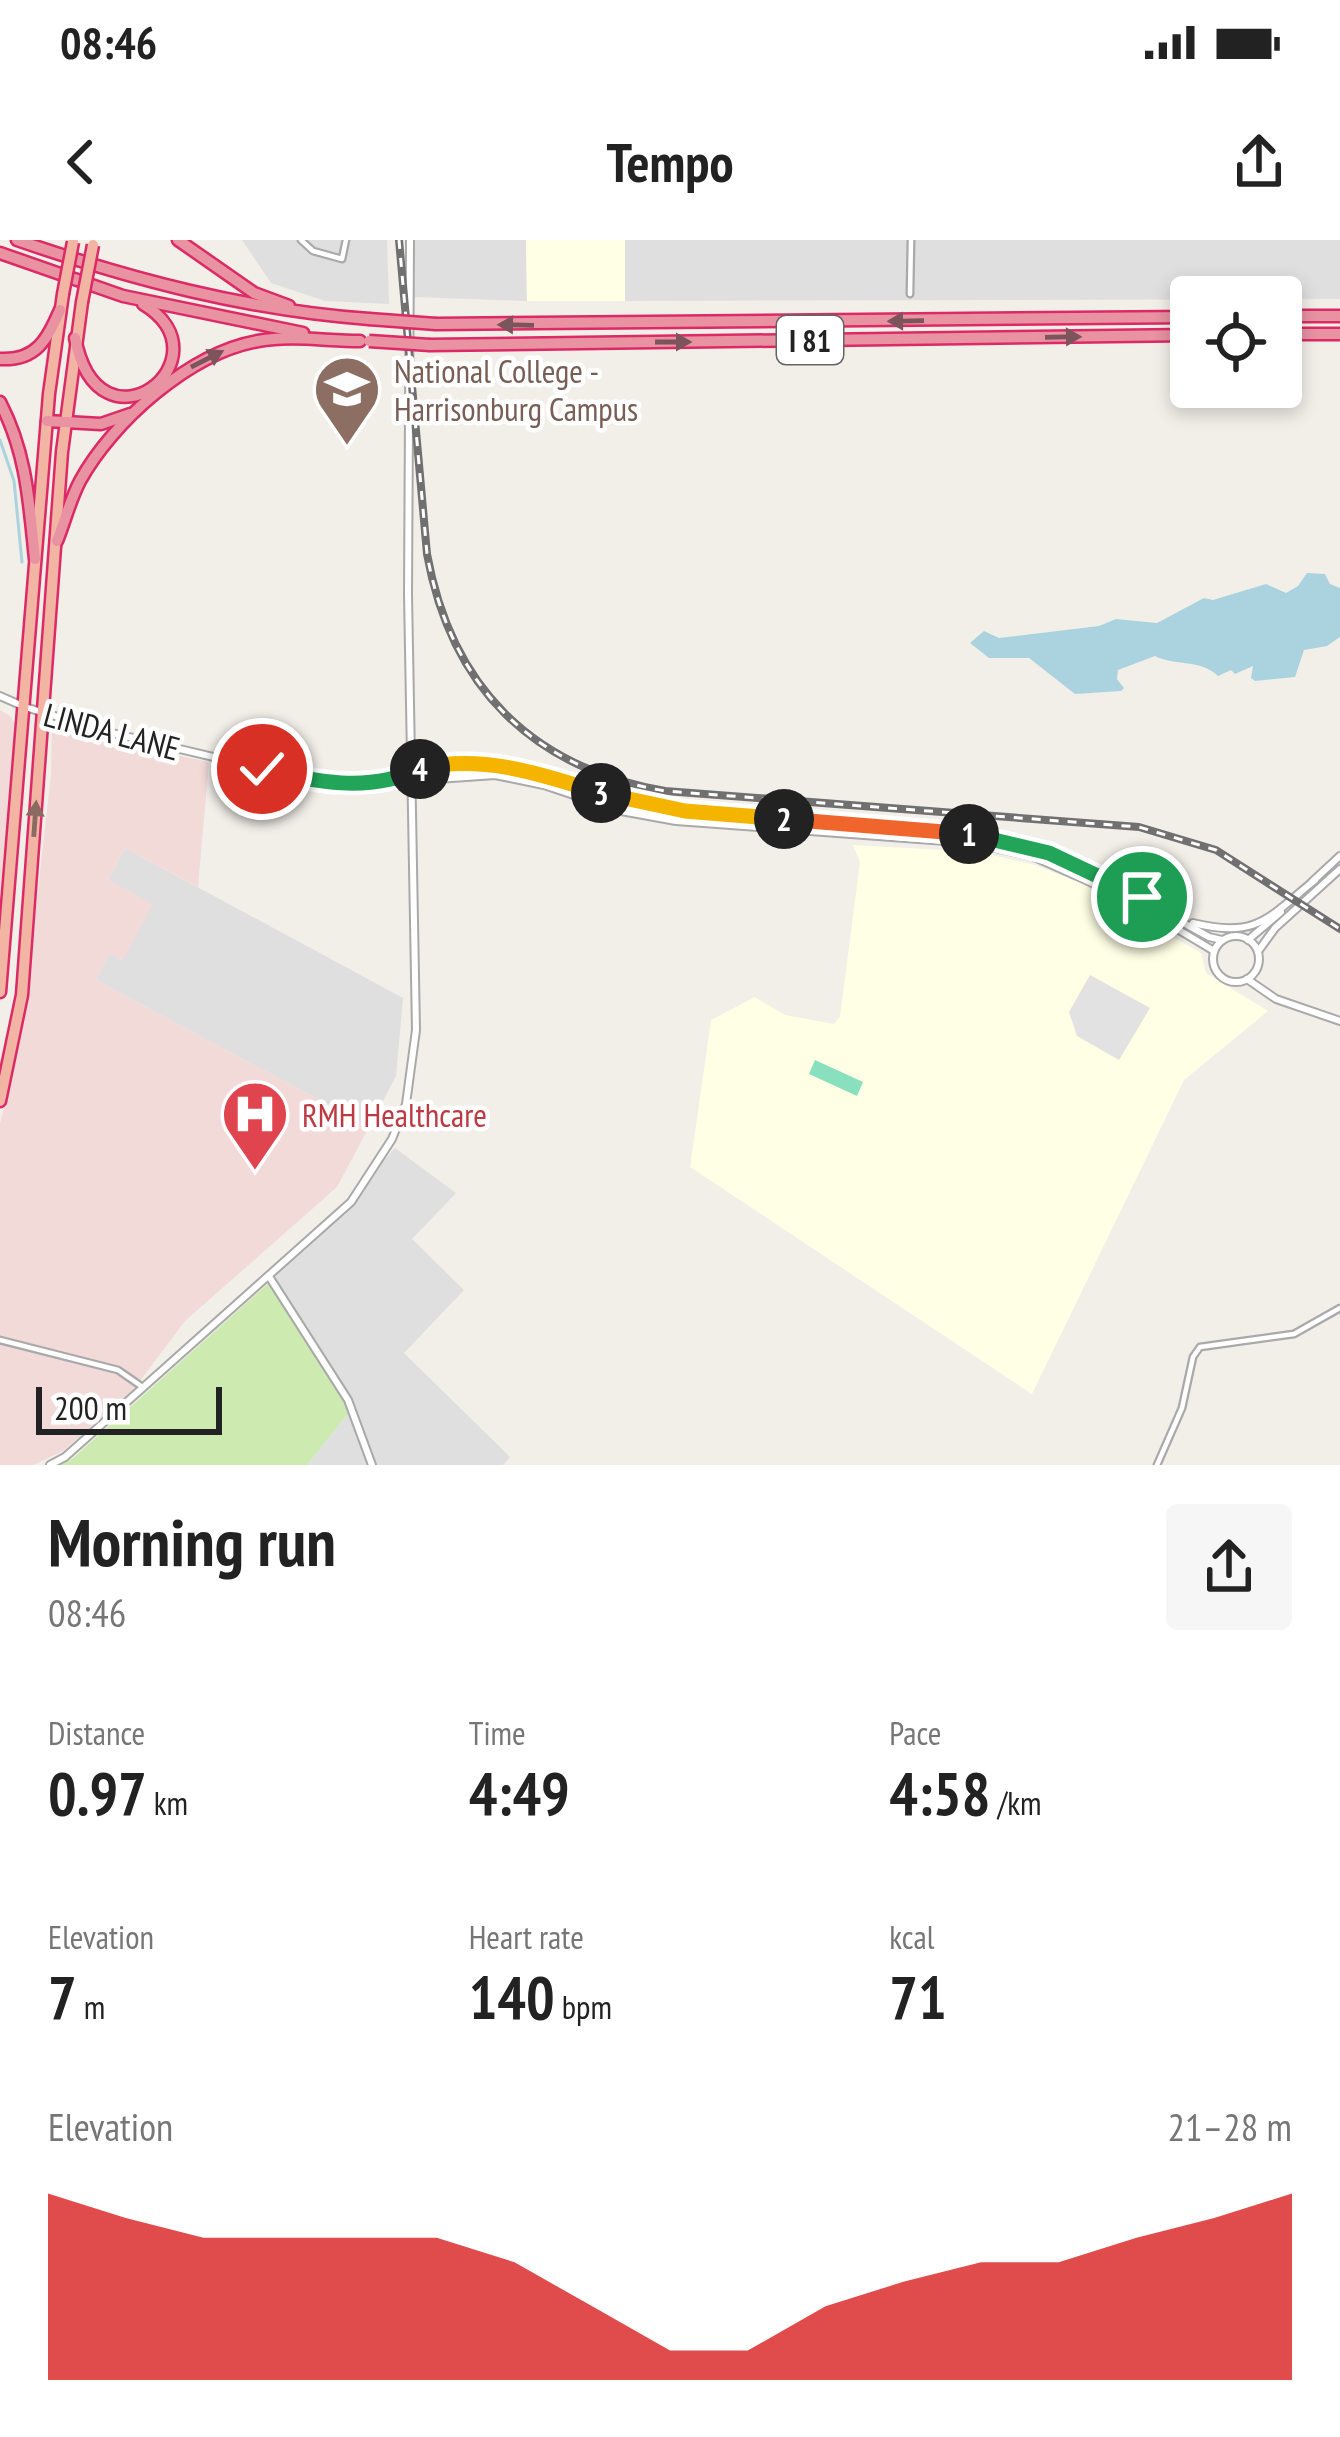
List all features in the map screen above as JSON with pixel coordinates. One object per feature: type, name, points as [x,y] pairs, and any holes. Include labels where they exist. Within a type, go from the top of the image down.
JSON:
[{"type":"highway","name":"I 81","points":[[19,240],[193,294],[369,320],[1170,317]]},
{"type":"highway","points":[[178,240],[254,292],[284,305],[345,317]]},
{"type":"highway","points":[[0,992],[47,422],[73,241]]},
{"type":"highway","points":[[0,1101],[19,1014],[64,424],[93,243]]},
{"type":"highway","name":"I 81","points":[[0,253],[129,298],[239,322],[365,341],[430,345],[1170,335]]},
{"type":"highway","points":[[0,266],[48,271]]},
{"type":"highway","points":[[75,338],[83,371],[97,388],[123,398],[153,388],[171,364],[171,332],[158,315],[129,298]]},
{"type":"highway","points":[[0,359],[25,357],[38,350],[60,310]]},
{"type":"highway","points":[[1302,316],[1340,316]]},
{"type":"highway","points":[[1302,334],[1340,334]]},
{"type":"highway","points":[[56,541],[89,466],[139,411],[185,371],[232,347],[272,339],[365,341]]},
{"type":"highway","points":[[0,402],[28,480],[34,560]]},
{"type":"highway","points":[[47,422],[101,424],[139,411]]},
{"type":"highway","points":[[12,867],[18,877],[17,903],[28,912]]},
{"type":"highway","points":[[9,912],[21,923],[24,960]]},
{"type":"street","points":[[301,240],[314,251],[342,259],[346,240]]},
{"type":"street","points":[[50,1465],[144,1390],[351,1202],[392,1139],[406,1105],[416,1030],[408,594],[410,240]]},
{"type":"street","points":[[910,240],[910,294]]},
{"type":"street","name":"LINDA LANE","points":[[0,696],[43,713],[315,782],[360,783],[425,766],[499,766],[685,811],[991,837],[1080,866],[1222,940]]},
{"type":"street","name":"LINDA LANE","points":[[411,773],[423,780],[495,776],[544,784],[621,811],[676,820],[973,843],[1032,856],[1107,888],[1214,951]]},
{"type":"street","points":[[1248,940],[1340,856]]},
{"type":"street","points":[[1251,976],[1258,953],[1276,928],[1340,869]]},
{"type":"street","points":[[1182,921],[1225,932],[1260,925],[1315,880]]},
{"type":"street","points":[[1251,976],[1228,981],[1218,974],[1214,951],[1222,940],[1238,936],[1258,953]]},
{"type":"street","points":[[1251,976],[1276,999],[1340,1021]]},
{"type":"street","points":[[270,1278],[349,1400],[371,1465]]},
{"type":"street","points":[[1156,1465],[1182,1408],[1193,1357],[1200,1347],[1289,1335],[1340,1308]]},
{"type":"street","points":[[0,1340],[122,1371],[144,1390]]},
{"type":"shaded area","points":[[242,240],[387,240],[389,304],[325,301],[271,283]]},
{"type":"shaded area","points":[[413,240],[526,240],[527,301],[414,297]]},
{"type":"shaded area","points":[[526,240],[625,240],[625,301],[527,301]]},
{"type":"shaded area","points":[[625,240],[1340,240],[1340,299],[1302,299],[1302,276],[1170,276],[1170,299],[625,301]]},
{"type":"shaded area","points":[[0,710],[15,725],[0,898]]},
{"type":"shaded area","points":[[52,729],[209,762],[198,887],[125,848],[108,880],[153,904],[123,960],[110,954],[96,980],[369,1127],[337,1187],[185,1321],[134,1389],[63,1451],[33,1465],[0,1465],[0,1124],[21,1037],[51,775]]},
{"type":"shaded area","points":[[853,845],[979,852],[1035,865],[1081,883],[1201,953],[1206,973],[1268,1011],[1184,1080],[1032,1394],[690,1167],[711,1020],[755,997],[785,1015],[834,1024],[840,1016],[860,862]]},
{"type":"shaded area","points":[[125,848],[403,998],[396,1076],[369,1127],[96,980],[110,953],[122,960],[152,904],[108,880]]},
{"type":"shaded area","points":[[1090,975],[1150,1008],[1119,1060],[1077,1036],[1069,1012]]},
{"type":"shaded area","points":[[395,1148],[456,1193],[412,1239],[464,1290],[404,1353],[510,1457],[503,1465],[307,1465],[350,1411],[270,1282]]},
{"type":"green space","points":[[815,1060],[863,1082],[857,1096],[809,1074]]},
{"type":"green space","points":[[270,1282],[350,1411],[307,1465],[59,1465],[72,1459]]},
{"type":"water","points":[[1307,573],[1325,574],[1330,584],[1340,588],[1340,637],[1327,646],[1304,650],[1295,677],[1255,681],[1253,666],[1218,676],[1204,667],[1155,656],[1118,670],[1121,691],[1075,694],[1029,658],[989,658],[970,643],[984,631],[999,638],[1099,626],[1116,619],[1157,623],[1204,598],[1213,600],[1266,584],[1286,593]]},
{"type":"waterway","points":[[0,440],[14,481],[22,562]]},
{"type":"railway","points":[[399,240],[427,554],[439,601],[478,681],[505,714],[538,741],[618,780],[665,791],[1139,827],[1216,850],[1340,929]]},
{"type":"place","name":"National College - Harrisonburg Campus","points":[[347,448]]},
{"type":"place","name":"RMH Healthcare","points":[[255,1173]]},
{"type":"route","points":[[262,769],[343,784],[411,773],[425,766],[499,766],[685,811],[991,837],[1060,857],[1142,897]]}]
